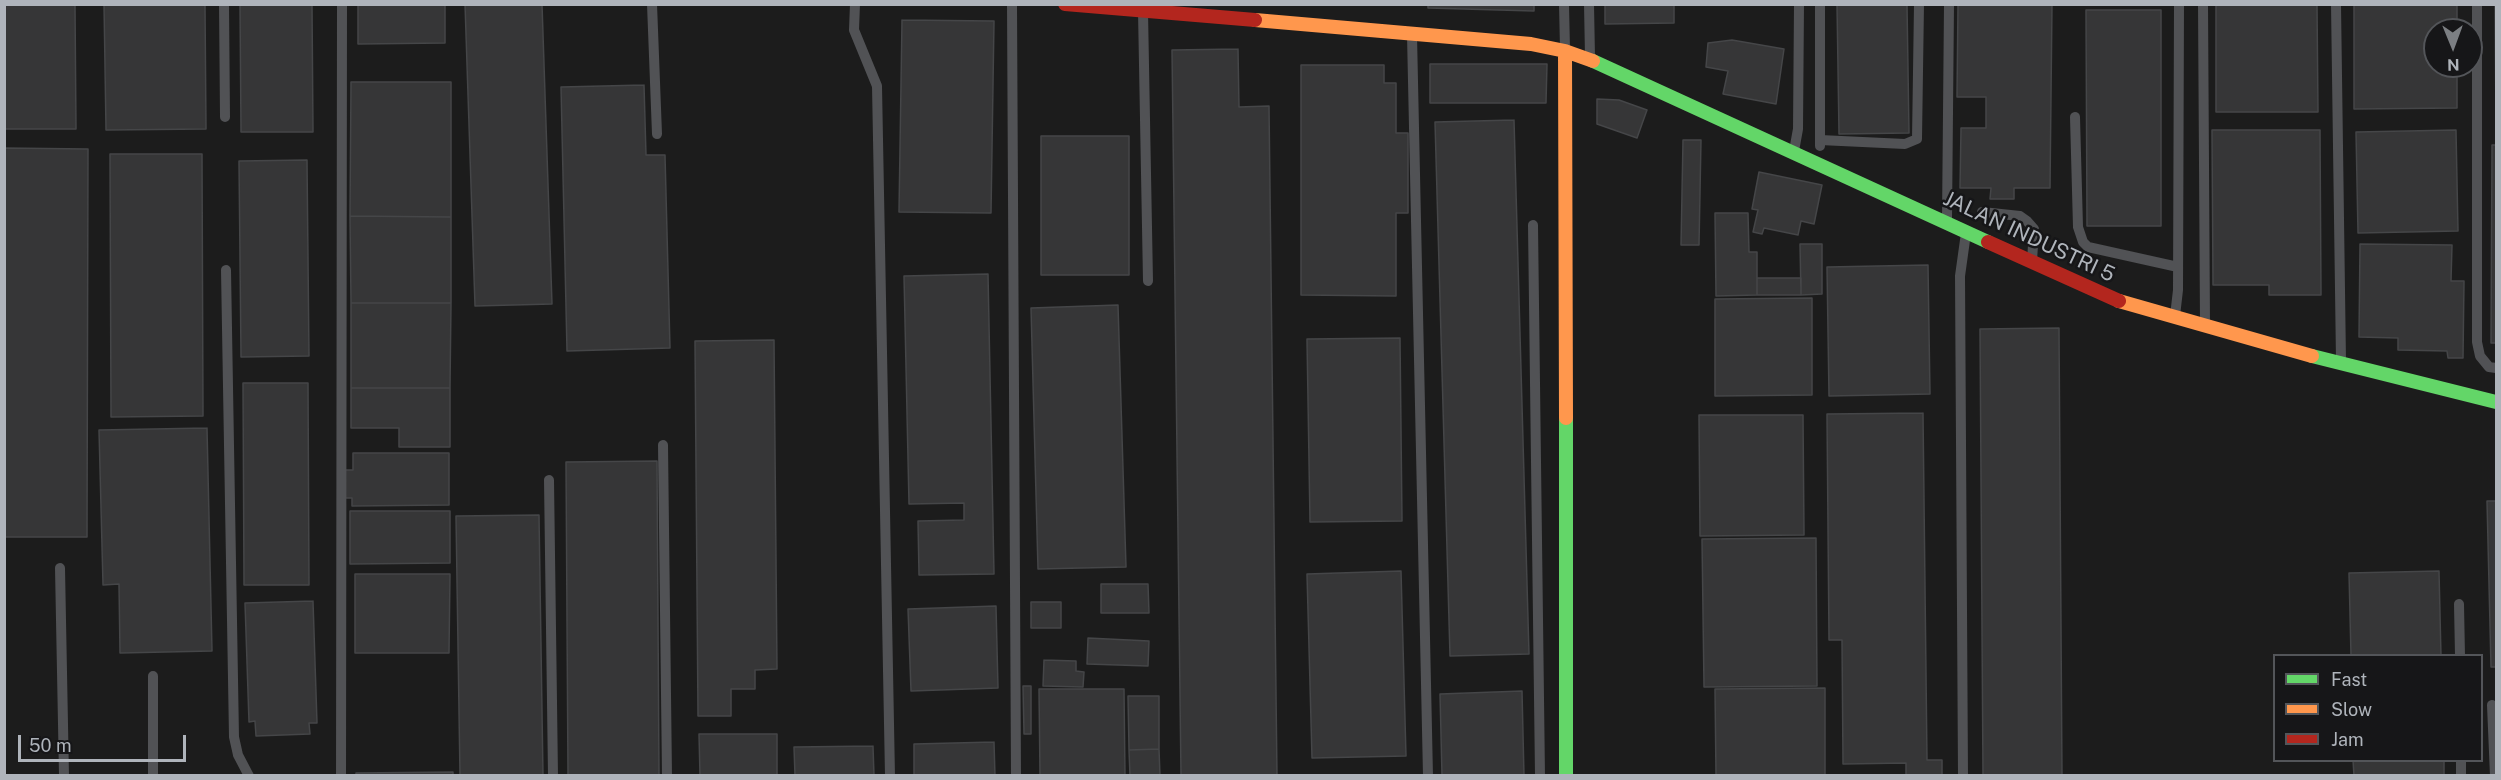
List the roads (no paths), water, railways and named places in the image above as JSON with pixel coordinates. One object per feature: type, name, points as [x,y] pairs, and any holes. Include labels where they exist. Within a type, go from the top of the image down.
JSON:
[{"type":"street","name":"JALAN INDUSTRI 5","points":[[1065,4],[1142,7],[1276,19],[1531,44],[1565,51],[1590,60],[1794,152],[2118,301],[2341,364],[2496,402]]},
{"type":"street","points":[[1565,51],[1566,776]]},
{"type":"lane","points":[[224,4],[225,117]]},
{"type":"lane","points":[[341,776],[342,4]]},
{"type":"lane","points":[[652,4],[657,134]]},
{"type":"lane","points":[[855,4],[854,30],[877,86],[890,776]]},
{"type":"lane","points":[[1012,4],[1016,776]]},
{"type":"lane","points":[[1564,4],[1565,51]]},
{"type":"lane","points":[[1589,4],[1590,60]]},
{"type":"lane","points":[[1794,152],[1798,129],[1799,4]]},
{"type":"lane","points":[[1820,4],[1820,164]]},
{"type":"lane","points":[[1820,140],[1905,144],[1917,139],[1919,4]]},
{"type":"lane","points":[[1947,223],[1949,4]]},
{"type":"lane","points":[[2175,318],[2178,267],[2179,4]]},
{"type":"lane","points":[[2203,4],[2205,327]]},
{"type":"lane","points":[[2336,4],[2341,364]]},
{"type":"lane","points":[[2477,4],[2477,342],[2480,356],[2489,367],[2496,368]]},
{"type":"lane","points":[[1142,7],[1148,281]]},
{"type":"lane","points":[[1412,34],[1428,776]]},
{"type":"lane","points":[[2075,117],[2078,227],[2083,242],[2088,247],[2178,267]]},
{"type":"lane","points":[[1982,212],[2020,216],[2027,221],[2034,230],[2032,261]]},
{"type":"lane","points":[[1533,225],[1540,776]]},
{"type":"lane","points":[[1963,776],[1960,276],[1966,231]]},
{"type":"lane","points":[[226,270],[234,737],[238,755],[249,776]]},
{"type":"lane","points":[[663,445],[667,776]]},
{"type":"lane","points":[[549,480],[553,776]]},
{"type":"lane","points":[[60,568],[64,776]]},
{"type":"lane","points":[[2459,604],[2460,654]]},
{"type":"lane","points":[[153,676],[153,776]]},
{"type":"lane","points":[[2492,705],[2495,776]]}]
